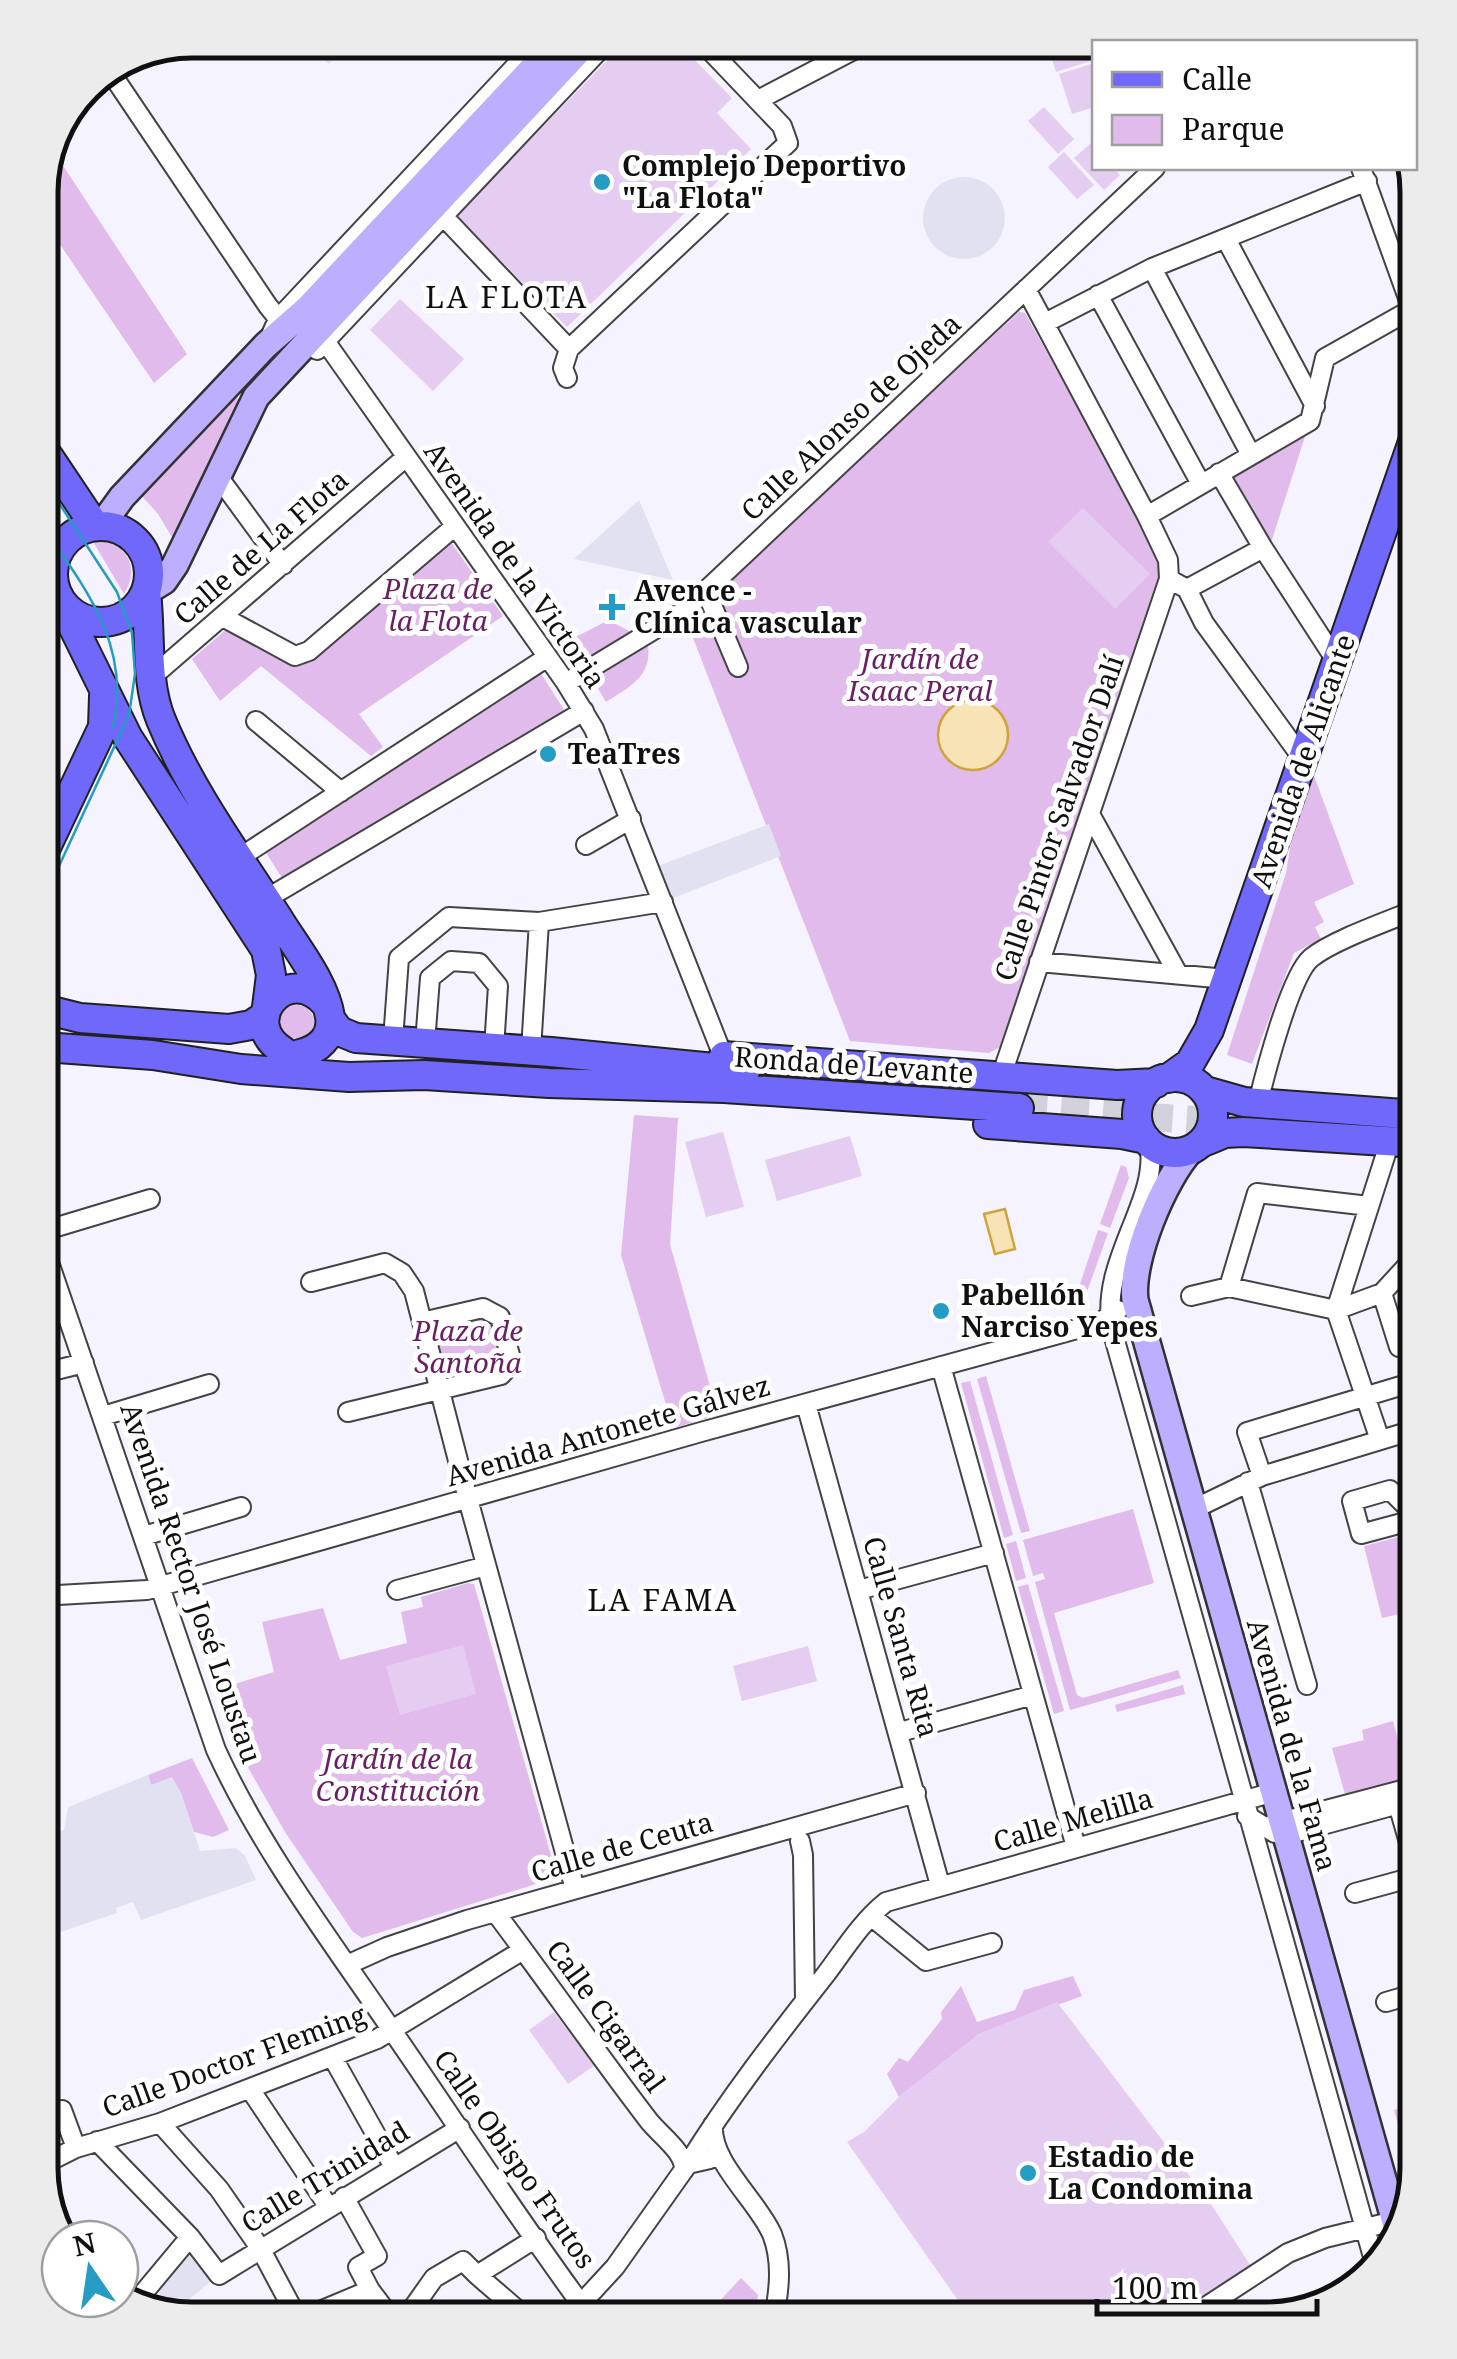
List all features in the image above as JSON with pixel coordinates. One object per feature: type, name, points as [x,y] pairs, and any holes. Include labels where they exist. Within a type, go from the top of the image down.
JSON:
[{"type":"main road","points":[[58,595],[76,616],[104,622],[127,615],[146,592],[164,580],[234,438],[298,333],[307,309],[543,58]]},
{"type":"main road","points":[[98,526],[266,345],[298,333],[442,206],[573,58]]},
{"type":"main road","points":[[58,469],[98,526]]},
{"type":"main road","name":"Avenida de Alicante","points":[[1162,1080],[1186,1067],[1199,1051],[1400,479]]},
{"type":"main road","points":[[58,552],[78,531],[98,526],[124,531],[143,548],[150,574],[146,592],[154,699],[168,736],[293,942],[328,1012],[329,1031],[320,1045],[292,1053],[153,1055]]},
{"type":"main road","points":[[58,595],[128,738],[267,952],[271,975],[267,1034],[292,1053],[424,1075]]},
{"type":"main road","points":[[58,823],[104,727],[101,679]]},
{"type":"main road","points":[[293,942],[358,1024],[394,1040]]},
{"type":"main road","points":[[58,1012],[80,1018],[229,1028],[251,1026],[278,994],[295,988],[312,992],[328,1012]]},
{"type":"main road","name":"Ronda de Levante","points":[[328,1012],[349,1036],[541,1051],[723,1056],[1014,1091]]},
{"type":"main road","name":"Ronda de Levante","points":[[58,1048],[349,1077],[424,1075],[549,1083],[1014,1091],[1162,1080]]},
{"type":"main road","name":"Ronda de Levante","points":[[541,1051],[726,1070],[1014,1091]]},
{"type":"main road","points":[[1400,1114],[1221,1098],[1189,1080],[1162,1080],[1142,1096],[1138,1108],[1140,1128],[1147,1141],[1166,1152],[1236,1132],[1400,1142]]},
{"type":"main road","name":"Ronda de Levante","points":[[549,1083],[725,1104],[1122,1134],[1147,1141]]},
{"type":"main road","points":[[1197,1146],[1212,1126],[1214,1114],[1204,1091]]},
{"type":"main road","name":"Avenida de la Fama","points":[[1197,1146],[1167,1182],[1135,1270],[1135,1300],[1274,1792],[1278,1828],[1391,2212]]},
{"type":"street","points":[[298,333],[525,58]]},
{"type":"street","points":[[442,206],[591,58]]},
{"type":"street","points":[[567,378],[563,368],[570,349],[788,144],[786,133],[717,58]]},
{"type":"street","points":[[758,100],[838,58]]},
{"type":"street","name":"Avenida de la Victoria","points":[[116,82],[298,333],[406,457],[566,683],[594,728],[723,1056]]},
{"type":"street","points":[[442,206],[447,174],[494,110]]},
{"type":"street","name":"Calle Alonso de Ojeda","points":[[566,683],[683,612],[1153,170]]},
{"type":"street","points":[[1045,323],[1152,268],[1364,174],[1400,276]]},
{"type":"street","points":[[442,206],[570,349]]},
{"type":"street","points":[[1226,238],[1315,406]]},
{"type":"street","points":[[1152,268],[1251,455]]},
{"type":"street","points":[[1026,289],[1147,516],[1168,560],[1170,579],[1187,589],[1204,622],[1303,759]]},
{"type":"street","points":[[1098,294],[1201,484]]},
{"type":"street","points":[[1147,516],[1310,422],[1324,358],[1400,323]]},
{"type":"street","name":"Calle de La Flota","points":[[152,677],[406,457]]},
{"type":"street","points":[[1219,473],[1337,662]]},
{"type":"street","points":[[217,475],[282,565]]},
{"type":"street","points":[[223,617],[295,656],[309,650],[454,527]]},
{"type":"street","points":[[1187,589],[1263,548]]},
{"type":"street","name":"Calle Pintor Salvador Dalí","points":[[1014,1091],[1039,962],[1170,579]]},
{"type":"street","points":[[706,591],[738,667]]},
{"type":"street","points":[[239,858],[546,658]]},
{"type":"street","points":[[266,899],[584,712]]},
{"type":"street","points":[[256,721],[341,792]]},
{"type":"street","points":[[1090,814],[1178,974]]},
{"type":"street","points":[[586,845],[631,819]]},
{"type":"street","points":[[394,1040],[399,958],[450,917],[539,922],[663,902]]},
{"type":"street","points":[[1258,1103],[1298,978],[1307,962],[1322,951],[1400,917]]},
{"type":"street","points":[[539,922],[541,1051]]},
{"type":"street","points":[[425,1043],[430,978],[451,961],[479,963],[498,986],[494,1048]]},
{"type":"street","points":[[1039,962],[1227,979]]},
{"type":"street","points":[[1069,1331],[1095,1312],[1111,1281],[1148,1178],[1151,1162],[1147,1141]]},
{"type":"street","points":[[1380,1440],[1336,1310],[1369,1206],[1400,1148]]},
{"type":"street","points":[[1228,1287],[1257,1193],[1369,1206]]},
{"type":"street","points":[[58,1228],[150,1199]]},
{"type":"street","points":[[311,1282],[385,1262],[402,1272],[414,1291],[576,1889]]},
{"type":"street","name":"Avenida de la Fama","points":[[1115,1320],[1135,1270]]},
{"type":"street","points":[[1191,1296],[1228,1287],[1336,1310],[1382,1293],[1400,1276]]},
{"type":"street","points":[[1111,1281],[1115,1320],[1371,2250]]},
{"type":"street","name":"Avenida Rector José Loustau","points":[[58,1287],[216,1750],[268,1845],[393,2031]]},
{"type":"street","points":[[1382,1293],[1399,1347]]},
{"type":"street","points":[[348,1412],[501,1376],[512,1363],[500,1316],[483,1308],[422,1322]]},
{"type":"street","name":"Avenida Antonete Gálvez","points":[[58,1596],[120,1594],[162,1586],[466,1493],[510,1488],[1115,1320]]},
{"type":"street","points":[[58,1370],[84,1363]]},
{"type":"street","points":[[941,1366],[1076,1847]]},
{"type":"street","points":[[102,1416],[209,1384]]},
{"type":"street","points":[[1307,1685],[1255,1479],[1247,1432],[1400,1386]]},
{"type":"street","name":"Calle Santa Rita","points":[[806,1404],[940,1885]]},
{"type":"street","points":[[1194,1509],[1255,1479],[1400,1434]]},
{"type":"street","points":[[144,1536],[240,1507]]},
{"type":"street","points":[[859,1590],[994,1553]]},
{"type":"street","points":[[396,1590],[486,1566]]},
{"type":"street","points":[[900,1732],[1034,1695]]},
{"type":"street","name":"Calle de Ceuta","points":[[348,1965],[387,1947],[494,1912],[916,1792]]},
{"type":"street","name":"Calle Melilla","points":[[871,1916],[890,1900],[1220,1807],[1247,1809],[1274,1792]]},
{"type":"street","points":[[1259,1854],[1259,1842],[1278,1828],[1400,1799]]},
{"type":"street","points":[[1247,1809],[1278,1828]]},
{"type":"street","points":[[800,1841],[805,2001]]},
{"type":"street","points":[[1355,1893],[1400,1879]]},
{"type":"street","name":"Calle Cigarral","points":[[494,1912],[552,1994],[683,2162]]},
{"type":"street","points":[[709,2151],[713,2125],[871,1916],[926,1961],[992,1944]]},
{"type":"street","name":"Calle Doctor Fleming","points":[[58,2157],[333,2058],[393,2031],[523,1950]]},
{"type":"street","points":[[1386,2002],[1400,1998]]},
{"type":"street","name":"Calle Obispo Frutos","points":[[393,2031],[580,2301]]},
{"type":"street","points":[[333,2058],[394,2167]]},
{"type":"street","points":[[250,2089],[376,2256],[358,2267],[378,2301]]},
{"type":"street","points":[[62,2110],[76,2148]]},
{"type":"street","points":[[160,2122],[219,2189],[260,2248],[283,2301]]},
{"type":"street","name":"Calle Trinidad","points":[[190,2238],[218,2275],[460,2128]]},
{"type":"street","points":[[98,2141],[190,2238],[144,2292]]},
{"type":"street","points":[[594,2301],[683,2162],[709,2151]]},
{"type":"street","points":[[709,2151],[733,2175],[764,2219],[776,2248],[776,2302]]},
{"type":"street","points":[[1214,2302],[1288,2253],[1326,2238],[1365,2228],[1385,2228]]},
{"type":"street","points":[[477,2275],[536,2238]]},
{"type":"street","points":[[418,2301],[434,2278],[462,2261],[508,2301]]},
{"type":"street","points":[[343,2301],[370,2290]]},
{"type":"green space","points":[[61,163],[187,354],[154,383],[58,242]]},
{"type":"green space","name":"Jardín de Isaac Peral","points":[[1019,312],[1025,313],[1164,569],[1006,1044],[989,1053],[850,1041],[686,620]]},
{"type":"green space","points":[[235,395],[240,400],[176,544],[141,495]]},
{"type":"green space","points":[[1310,421],[1267,555],[1219,473]]},
{"type":"green space","name":"Plaza de la Flota","points":[[445,534],[503,616],[359,714],[383,747],[371,756],[261,666],[220,701],[192,659],[229,627],[310,662]]},
{"type":"green space","points":[[100,539],[118,547],[128,559],[131,576],[124,594],[92,540]]},
{"type":"green space","points":[[603,623],[616,624],[631,632],[576,665],[562,644]]},
{"type":"green space","points":[[648,646],[642,674],[606,702],[593,680]]},
{"type":"green space","points":[[540,672],[566,713],[282,878],[265,851]]},
{"type":"green space","points":[[1313,773],[1354,884],[1314,902],[1324,922],[1315,927],[1321,939],[1294,953],[1252,1064],[1227,1055],[1286,873],[1293,829]]},
{"type":"green space","points":[[297,1005],[309,1010],[314,1022],[309,1034],[297,1039],[285,1034],[280,1022],[285,1010]]},
{"type":"green space","points":[[634,1115],[678,1118],[670,1244],[718,1415],[673,1428],[621,1255]]},
{"type":"green space","points":[[1121,1165],[1126,1167],[1129,1178],[1110,1228],[1100,1224]]},
{"type":"green space","points":[[1098,1230],[1108,1233],[1088,1289],[1073,1305]]},
{"type":"green space","name":"Plaza de Santoña","points":[[483,1308],[500,1317],[512,1363],[439,1390],[422,1322]]},
{"type":"green space","points":[[986,1376],[1030,1531],[1021,1533],[977,1379]]},
{"type":"green space","points":[[970,1381],[1013,1535],[1004,1538],[961,1383]]},
{"type":"green space","points":[[1133,1509],[1154,1583],[1054,1613],[1077,1695],[1083,1698],[1178,1670],[1181,1678],[1070,1710],[1035,1582],[1045,1579],[1043,1573],[1033,1576],[1023,1540]]},
{"type":"green space","points":[[1400,1536],[1400,1614],[1382,1618],[1364,1546]]},
{"type":"green space","points":[[1016,1541],[1026,1578],[1016,1581],[1006,1544]]},
{"type":"green space","name":"Jardín de la Constitución","points":[[474,1584],[552,1859],[551,1873],[539,1883],[362,1938],[353,1932],[285,1832],[246,1764],[218,1689],[274,1672],[262,1622],[323,1608],[340,1660],[407,1643],[401,1612],[423,1607],[421,1597]]},
{"type":"green space","points":[[1028,1584],[1064,1711],[1054,1714],[1018,1587]]},
{"type":"green space","points":[[1183,1685],[1185,1694],[1117,1712],[1115,1705]]},
{"type":"green space","points":[[1393,1721],[1400,1747],[1400,1783],[1346,1798],[1332,1748],[1364,1740],[1362,1730]]},
{"type":"green space","points":[[192,1758],[229,1830],[213,1837],[194,1832],[181,1793],[171,1778],[151,1785],[148,1775]]},
{"type":"green space","points":[[1073,1976],[1082,1996],[979,2034],[899,2097],[887,2074],[899,2058],[908,2062],[942,2019],[941,2012],[961,1986],[977,2022],[1015,2010],[1024,1990]]},
{"type":"green space","points":[[1400,2108],[1400,2131],[1394,2110]]},
{"type":"green space","points":[[741,2278],[758,2295],[757,2302],[719,2301]]},
{"type":"shaded area","name":"Complejo Deportivo \"La Flota\"","points":[[610,58],[693,58],[732,98],[717,113],[751,149],[567,327],[456,216]]},
{"type":"shaded area","points":[[1052,58],[1092,58],[1092,61],[1056,72]]},
{"type":"shaded area","points":[[1092,64],[1092,108],[1072,114],[1059,74]]},
{"type":"shaded area","points":[[1044,107],[1074,139],[1058,154],[1028,121]]},
{"type":"shaded area","points":[[1091,143],[1092,170],[1115,170],[1120,175],[1104,190],[1074,158]]},
{"type":"shaded area","points":[[1064,152],[1094,185],[1077,199],[1048,167]]},
{"type":"shaded area","points":[[964,177],[980,180],[993,189],[1002,202],[1002,234],[993,247],[980,256],[964,259],[948,256],[935,247],[926,234],[923,218],[926,202],[935,189],[948,180]]},
{"type":"shaded area","points":[[400,299],[464,359],[433,391],[370,330]]},
{"type":"shaded area","points":[[639,500],[673,580],[574,559]]},
{"type":"shaded area","points":[[1083,508],[1150,574],[1115,609],[1048,542]]},
{"type":"shaded area","points":[[973,700],[998,710],[1008,735],[998,760],[973,770],[948,760],[938,735],[948,710]]},
{"type":"shaded area","points":[[769,824],[781,856],[663,902],[650,869]]},
{"type":"shaded area","points":[[723,1132],[744,1207],[706,1217],[685,1142]]},
{"type":"shaded area","points":[[850,1136],[862,1176],[777,1201],[765,1160]]},
{"type":"shaded area","points":[[1005,1209],[1015,1249],[995,1254],[984,1214]]},
{"type":"shaded area","points":[[463,1645],[476,1694],[400,1715],[386,1666]]},
{"type":"shaded area","points":[[808,1646],[817,1681],[742,1701],[733,1666]]},
{"type":"shaded area","points":[[148,1775],[151,1785],[172,1777],[200,1851],[236,1848],[245,1856],[256,1880],[141,1920],[133,1902],[116,1908],[117,1913],[58,1933],[58,1832],[64,1830],[68,1807]]},
{"type":"shaded area","name":"Estadio de La Condomina","points":[[1057,2002],[1211,2204],[1250,2265],[1193,2302],[959,2302],[847,2142],[864,2132],[899,2097],[979,2034]]},
{"type":"shaded area","points":[[554,2012],[594,2066],[568,2084],[529,2030]]},
{"type":"shaded area","points":[[190,2237],[219,2275],[187,2301],[165,2299],[151,2285]]},
{"type":"tunnel","points":[[1019,1108],[1252,1124]]},
{"type":"tram line","points":[[58,502],[117,592],[132,633],[135,674],[129,715],[58,868]]},
{"type":"tram line","points":[[58,549],[87,594],[110,643],[116,669],[113,727]]},
{"type":"place","name":"Complejo Deportivo \"La Flota\"","points":[[602,182]]},
{"type":"place","name":"Avence - Clínica vascular","points":[[612,607]]},
{"type":"place","name":"TeaTres","points":[[548,754]]},
{"type":"place","name":"Pabellón Narciso Yepes","points":[[941,1311]]},
{"type":"place","name":"Estadio de La Condomina","points":[[1028,2173]]},
{"type":"district","name":"LA FLOTA","points":[[507,298]]},
{"type":"district","name":"LA FAMA","points":[[663,1601]]}]
